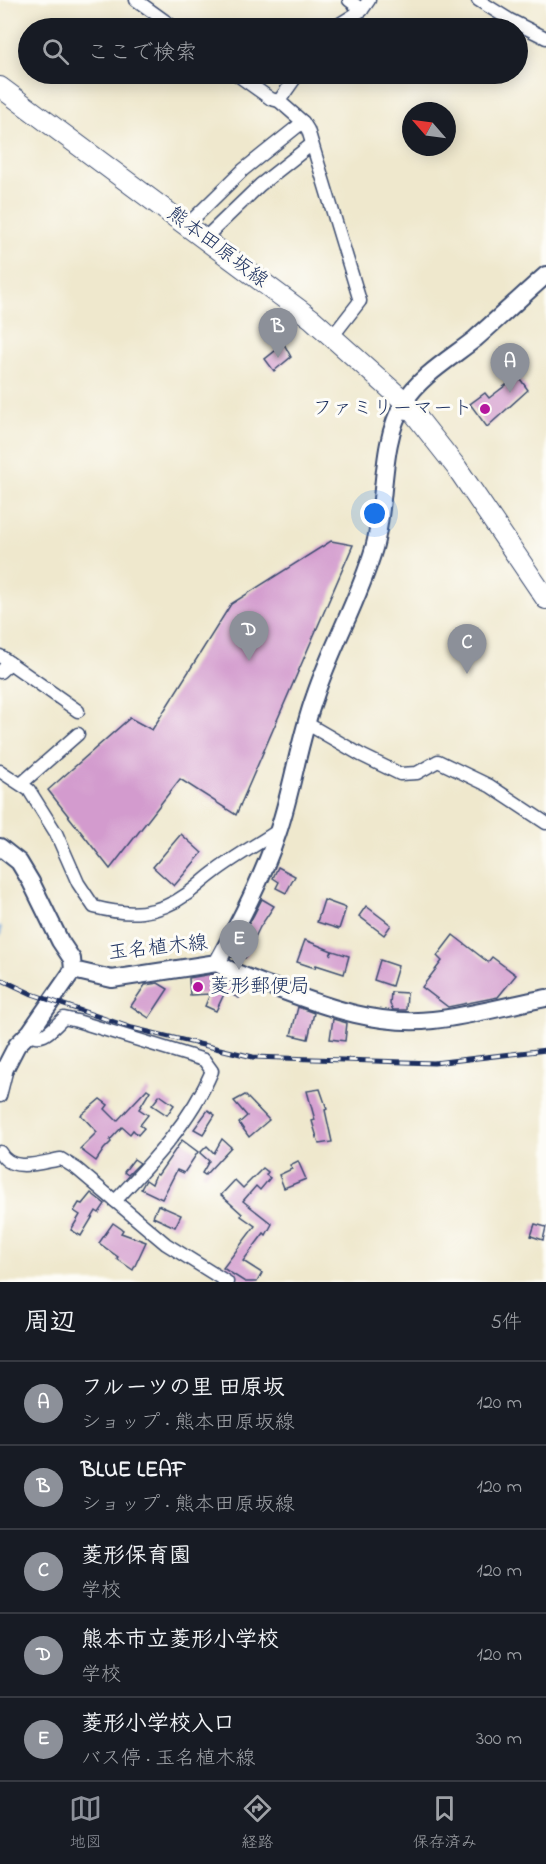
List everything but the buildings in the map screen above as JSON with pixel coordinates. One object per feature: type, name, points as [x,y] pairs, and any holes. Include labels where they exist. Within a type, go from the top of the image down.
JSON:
[{"type":"main road","name":"熊本田原坂線","points":[[0,87],[312,319],[405,402],[457,468],[546,599]]},
{"type":"street","points":[[136,0],[161,18]]},
{"type":"street","points":[[350,0],[365,5]]},
{"type":"street","points":[[478,0],[507,18]]},
{"type":"street","points":[[347,18],[365,5]]},
{"type":"street","points":[[528,30],[546,39]]},
{"type":"street","points":[[250,84],[271,99],[279,101],[303,122],[312,144],[360,302],[332,337]]},
{"type":"street","points":[[279,101],[291,84]]},
{"type":"street","points":[[186,226],[243,170],[303,122]]},
{"type":"street","points":[[204,239],[260,185],[312,144]]},
{"type":"street","points":[[217,963],[255,887],[279,830],[306,723],[326,666],[366,577],[376,543],[390,443],[397,416],[405,402],[423,381],[475,339],[546,275]]},
{"type":"street","points":[[0,672],[5,659],[78,711]]},
{"type":"street","points":[[306,723],[361,755],[400,774],[417,773],[438,761],[490,786],[546,823]]},
{"type":"street","points":[[21,784],[78,735]]},
{"type":"street","points":[[0,771],[29,790],[56,833],[78,883],[94,907],[112,912],[145,913],[167,906],[185,896],[217,870],[279,830]]},
{"type":"street","points":[[0,847],[19,862],[32,882],[60,941],[72,959],[73,970],[28,1034],[17,1045],[4,1071],[0,1096]]},
{"type":"street","name":"玉名植木線","points":[[73,970],[112,979],[217,963],[232,972],[323,1006],[375,1018],[432,1020],[546,998]]},
{"type":"street","points":[[28,1034],[35,1037],[46,1036],[64,1018],[204,1060],[212,1071],[204,1091],[185,1120],[115,1201]]},
{"type":"street","points":[[0,1152],[3,1159],[16,1166],[61,1158],[166,1244],[227,1282]]},
{"type":"waterway","points":[[0,927],[0,935]]},
{"type":"railway","points":[[0,979],[32,994],[132,1028],[253,1057],[434,1063],[546,1050]]},
{"type":"place","name":"BLUE LEAF","points":[[278,358]]},
{"type":"place","name":"フルーツの里 田原坂","points":[[510,393]]},
{"type":"place","name":"ファミリーマート","points":[[485,409]]},
{"type":"place","name":"熊本市立菱形小学校","points":[[249,661]]},
{"type":"place","name":"菱形保育園","points":[[467,674]]},
{"type":"place","name":"菱形小学校入口","points":[[239,970]]},
{"type":"place","name":"菱形郵便局","points":[[198,987]]}]
